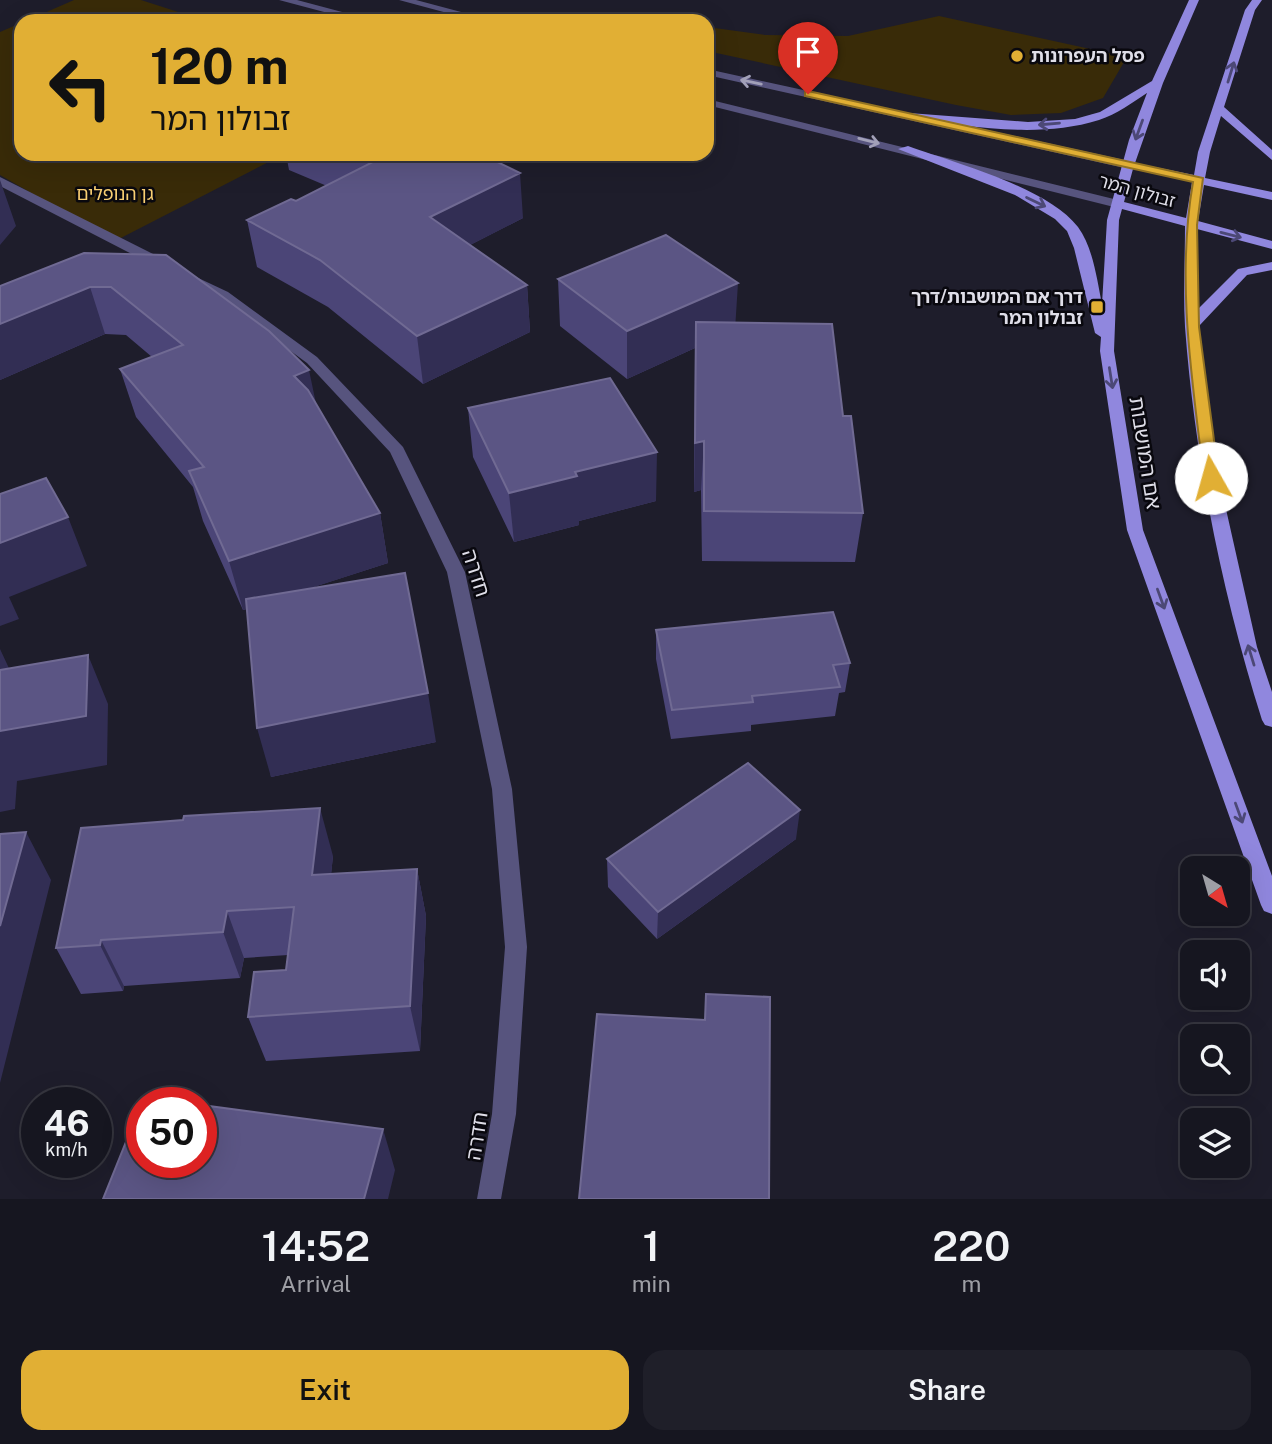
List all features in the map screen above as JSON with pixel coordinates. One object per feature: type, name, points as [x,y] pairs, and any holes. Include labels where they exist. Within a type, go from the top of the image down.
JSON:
[{"type":"main road","name":"אם המושבות","points":[[1194,0],[1135,140],[1113,220],[1107,351],[1135,530],[1272,905]]},
{"type":"main road","points":[[1257,0],[1250,10],[1204,152],[1191,225],[1192,327],[1211,478],[1248,647],[1272,720]]},
{"type":"main road","points":[[909,116],[1022,126],[1071,121],[1097,117],[1157,83]]},
{"type":"main road","points":[[1220,109],[1272,156]]},
{"type":"main road","points":[[904,149],[1003,186],[1056,212],[1075,231],[1107,351]]},
{"type":"main road","name":"זבולון המר","points":[[1129,165],[1272,196]]},
{"type":"main road","name":"זבולון המר","points":[[1118,204],[1272,245]]},
{"type":"main road","points":[[1192,327],[1206,308],[1243,272],[1272,265]]},
{"type":"street","points":[[284,0],[343,14]]},
{"type":"street","points":[[404,0],[462,14]]},
{"type":"street","name":"זבולון המר","points":[[714,74],[1129,165]]},
{"type":"street","name":"זבולון המר","points":[[714,104],[1118,204]]},
{"type":"street","name":"חדרה","points":[[0,181],[119,250],[223,295],[312,360],[397,450],[456,572],[502,789],[516,947],[504,1114],[489,1199]]},
{"type":"green space","points":[[74,0],[141,0],[184,14],[42,14]]},
{"type":"green space","points":[[939,16],[1127,57],[1103,98],[1061,113],[1011,115],[714,53],[714,28],[765,35],[848,36]]},
{"type":"green space","name":"גן הנופלים","points":[[14,26],[14,161],[270,161],[115,241],[0,175],[0,32]]},
{"type":"building","points":[[370,161],[495,161],[520,173],[430,217],[527,285],[417,336],[320,260],[247,220],[291,199],[296,201],[373,162]]},
{"type":"building","points":[[666,235],[738,283],[627,331],[558,279]]},
{"type":"building","points":[[84,253],[166,255],[269,331],[309,370],[294,376],[308,390],[380,513],[229,561],[189,471],[204,467],[120,369],[183,345],[111,287],[90,287],[0,324],[0,286]]},
{"type":"building","points":[[696,322],[832,324],[843,416],[851,416],[863,513],[704,511],[704,441],[695,443]]},
{"type":"building","points":[[610,378],[657,452],[575,472],[577,476],[509,493],[468,408]]},
{"type":"building","points":[[46,478],[68,517],[0,543],[0,494]]},
{"type":"building","points":[[405,573],[428,693],[257,728],[246,599]]},
{"type":"building","points":[[833,612],[850,663],[833,665],[840,687],[752,696],[753,702],[672,710],[656,630]]},
{"type":"building","points":[[88,655],[86,716],[0,731],[0,670]]},
{"type":"building","points":[[748,763],[800,810],[658,912],[607,859]]},
{"type":"building","points":[[320,808],[312,875],[417,869],[410,1006],[248,1017],[254,972],[286,970],[294,907],[227,911],[223,932],[101,940],[100,945],[56,948],[81,828],[183,820],[184,816]]},
{"type":"building","points":[[26,832],[0,926],[0,834]]},
{"type":"building","points":[[706,994],[770,997],[769,1199],[579,1199],[597,1014],[705,1020]]},
{"type":"building","points":[[217,1107],[383,1129],[364,1199],[103,1199],[126,1142],[126,1178],[217,1178]]},
{"type":"place","name":"פסל העפרונות","points":[[1017,56]]},
{"type":"place","name":"דרך אם המושבות/דרך זבולון המר","points":[[1097,307]]},
{"type":"route","points":[[808,94],[1199,180],[1191,225],[1192,327],[1211,478]]}]
